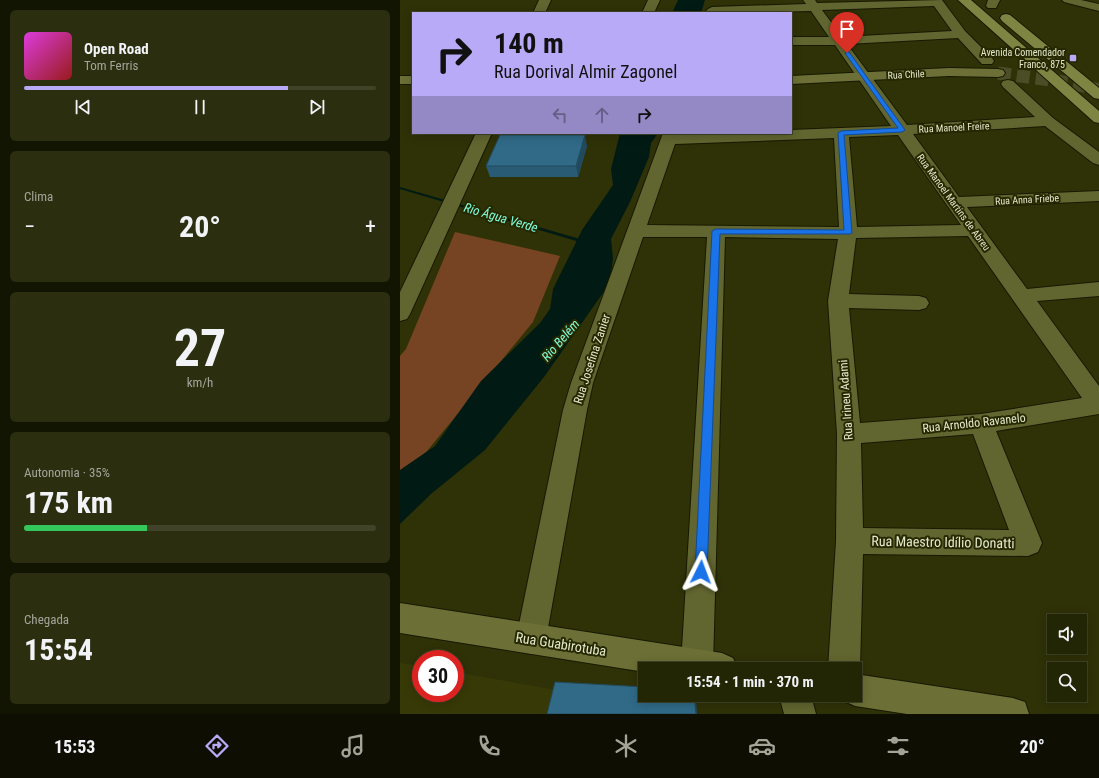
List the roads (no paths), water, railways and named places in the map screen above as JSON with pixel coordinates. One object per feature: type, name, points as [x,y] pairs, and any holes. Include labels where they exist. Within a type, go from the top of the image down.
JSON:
[{"type":"highway","points":[[964,0],[1099,119]]},
{"type":"highway","points":[[990,2],[1099,95]]},
{"type":"main road","name":"Rua Chile","points":[[808,79],[949,72],[1003,78]]},
{"type":"main road","points":[[400,80],[412,80]]},
{"type":"main road","name":"Rua Guabirotuba","points":[[400,618],[677,662]]},
{"type":"main road","points":[[862,691],[1013,714]]},
{"type":"street","points":[[539,12],[545,0]]},
{"type":"street","points":[[648,12],[654,0]]},
{"type":"street","points":[[1068,0],[1099,8]]},
{"type":"street","points":[[713,8],[937,1],[961,34],[987,62]]},
{"type":"street","name":"Rua Manoel Martins de Abreu","points":[[812,4],[1099,405]]},
{"type":"street","points":[[792,41],[838,41],[961,34]]},
{"type":"street","points":[[1003,78],[1048,121],[1099,160]]},
{"type":"street","points":[[792,80],[808,79]]},
{"type":"street","name":"Rua Manoel Freire","points":[[670,137],[841,133],[1048,121]]},
{"type":"street","name":"Rua Irineu Adami","points":[[841,133],[848,233],[838,301],[849,434],[850,541],[844,662]]},
{"type":"street","points":[[400,314],[484,134]]},
{"type":"street","name":"Rua Josefina Zanier","points":[[530,639],[575,410],[582,383],[670,137]]},
{"type":"street","name":"Rua Anna Friebe","points":[[954,202],[1099,196]]},
{"type":"street","points":[[636,231],[848,233],[974,230]]},
{"type":"street","points":[[709,662],[716,231]]},
{"type":"street","points":[[1021,296],[1099,289]]},
{"type":"street","points":[[838,301],[919,303]]},
{"type":"street","name":"Rua Arnoldo Ravanelo","points":[[849,434],[981,424],[1099,405]]},
{"type":"street","name":"Rua Maestro Idílio Donatti","points":[[850,541],[1028,543],[981,424]]},
{"type":"street","points":[[797,702],[800,714]]},
{"type":"water","points":[[678,0],[705,0],[701,12],[672,12]]},
{"type":"water","name":"Rio Belém","points":[[620,134],[657,134],[651,143],[649,157],[630,202],[611,239],[613,258],[610,283],[544,377],[485,450],[431,494],[400,524],[400,470],[435,446],[481,381],[540,323],[550,309],[553,289],[582,230],[613,185],[611,169]]},
{"type":"waterway","name":"Rio Água Verde","points":[[400,188],[585,242]]},
{"type":"tunnel","points":[[998,73],[1071,83],[1099,90]]},
{"type":"place","name":"Avenida Comendador Franco, 875","points":[[1073,58]]}]
